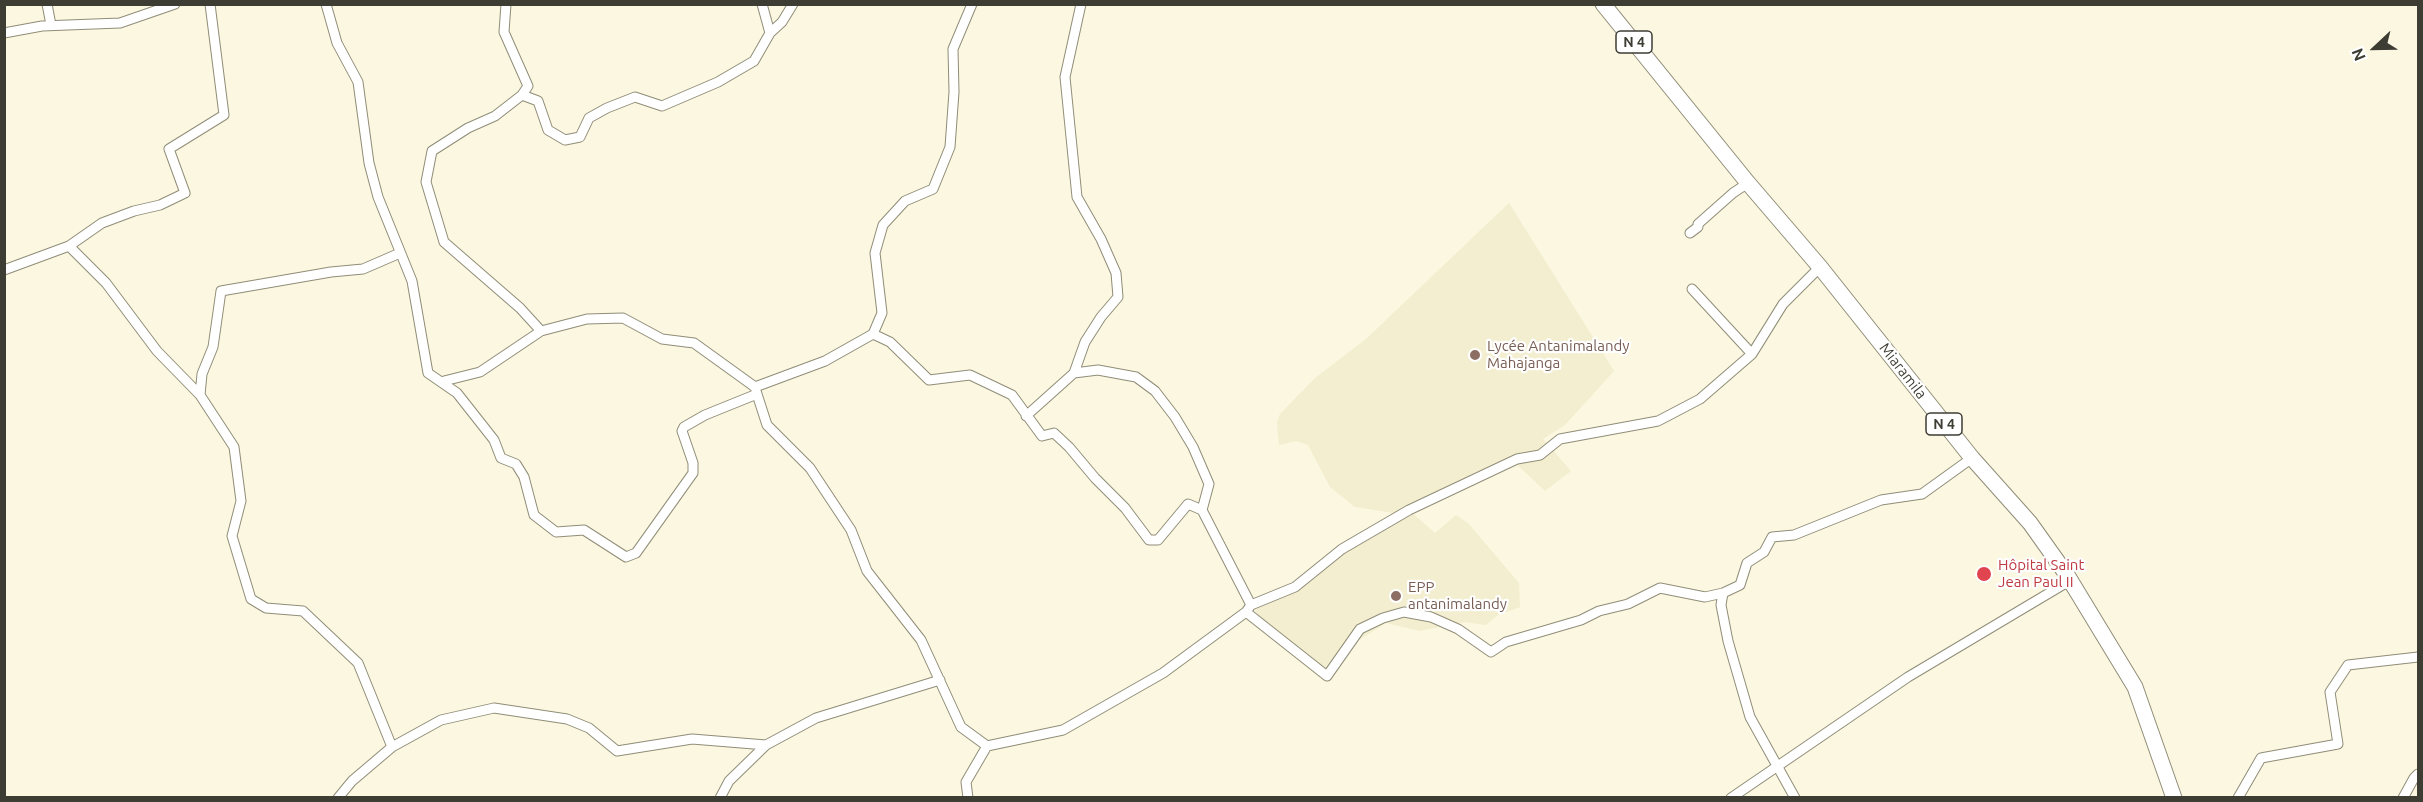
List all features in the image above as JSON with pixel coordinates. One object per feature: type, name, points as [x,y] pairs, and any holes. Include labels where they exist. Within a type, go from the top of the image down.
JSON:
[{"type":"main road","name":"Miaramila","points":[[1603,4],[1748,183],[1820,267],[1972,458],[2030,523],[2071,580],[2135,687],[2174,798]]},
{"type":"street","points":[[47,4],[51,25]]},
{"type":"street","points":[[4,33],[51,25],[90,26],[120,23],[175,4]]},
{"type":"street","points":[[4,270],[69,246],[102,223],[134,211],[160,205],[185,194],[169,149],[224,115],[210,4]]},
{"type":"street","points":[[326,4],[337,43],[358,82],[369,163],[378,197],[412,281],[428,372],[444,381],[458,393],[494,440],[501,458],[516,464],[524,477],[534,515],[556,532],[584,530],[626,557],[636,554],[693,473],[693,463],[682,430],[684,427],[756,391],[825,361],[873,334],[882,313],[875,253],[883,225],[905,201],[933,189],[950,147],[954,92],[953,49],[972,4]]},
{"type":"street","points":[[506,4],[504,32],[528,86],[522,95],[495,116],[468,128],[432,151],[426,182],[444,242],[520,308],[541,331]]},
{"type":"street","points":[[762,4],[770,33]]},
{"type":"street","points":[[522,95],[538,101],[548,130],[565,140],[580,137],[589,118],[607,108],[635,97],[662,105],[718,82],[754,61],[770,33],[782,22],[793,4]]},
{"type":"street","points":[[1026,416],[1074,373],[1085,342],[1101,316],[1118,297],[1116,273],[1101,239],[1077,197],[1065,77],[1081,4]]},
{"type":"street","points":[[1690,233],[1698,228],[1698,224],[1732,193],[1748,183]]},
{"type":"street","points":[[69,246],[106,283],[157,351],[200,395],[234,447],[241,501],[232,536],[251,599],[266,608],[303,610],[358,663],[392,747]]},
{"type":"street","points":[[200,395],[202,374],[213,347],[221,291],[331,272],[363,269],[400,253]]},
{"type":"street","points":[[968,798],[966,782],[987,746],[1063,730],[1163,673],[1248,608],[1295,587],[1342,549],[1408,510],[1517,459],[1540,454],[1560,439],[1658,421],[1700,399],[1752,354],[1783,304],[1820,267]]},
{"type":"street","points":[[1692,289],[1752,354]]},
{"type":"street","points":[[444,381],[480,372],[541,331],[587,319],[623,318],[662,339],[694,343],[756,391],[767,424],[810,468],[851,530],[867,571],[921,640],[961,727],[987,746]]},
{"type":"street","points":[[873,334],[890,342],[929,380],[970,375],[1012,395],[1042,435],[1054,433],[1069,447],[1095,478],[1125,508],[1149,540],[1158,540],[1188,504],[1202,510]]},
{"type":"street","points":[[1074,373],[1098,370],[1136,378],[1155,391],[1193,447],[1209,484],[1202,510],[1248,608],[1327,676],[1360,629],[1383,618],[1404,612],[1431,617],[1458,629],[1491,652],[1506,642],[1581,620],[1599,611],[1628,604],[1660,588],[1705,597],[1723,593],[1740,585],[1747,563],[1764,552],[1772,537],[1794,535],[1881,500],[1922,494],[1972,458]]},
{"type":"street","points":[[1731,798],[1908,677],[2071,580]]},
{"type":"street","points":[[1723,593],[1721,605],[1749,717],[1795,798]]},
{"type":"street","points":[[2238,798],[2261,758],[2338,744],[2330,692],[2348,665],[2418,657]]},
{"type":"street","points":[[720,798],[729,781],[765,745],[816,718],[940,680]]},
{"type":"street","points":[[338,798],[352,781],[392,747],[441,720],[494,708],[567,719],[589,728],[616,751],[692,739],[765,745]]},
{"type":"street","points":[[2403,798],[2418,774]]},
{"type":"shaded area","name":"Lycée Antanimalandy Mahajanga","points":[[1509,203],[1614,371],[1565,425],[1543,439],[1571,471],[1545,491],[1510,458],[1476,472],[1394,513],[1355,507],[1330,487],[1308,445],[1296,441],[1279,445],[1277,422],[1280,414],[1315,378],[1366,339]]},
{"type":"shaded area","name":"EPP antanimalandy","points":[[1409,510],[1435,533],[1456,515],[1468,523],[1519,583],[1520,607],[1498,615],[1486,625],[1465,622],[1420,631],[1386,623],[1348,647],[1336,664],[1320,675],[1274,637],[1251,605],[1295,587],[1342,549]]},
{"type":"place","name":"Lycée Antanimalandy Mahajanga","points":[[1475,355]]},
{"type":"place","name":"Hôpital Saint Jean Paul II","points":[[1984,574]]},
{"type":"place","name":"EPP antanimalandy","points":[[1396,596]]}]
